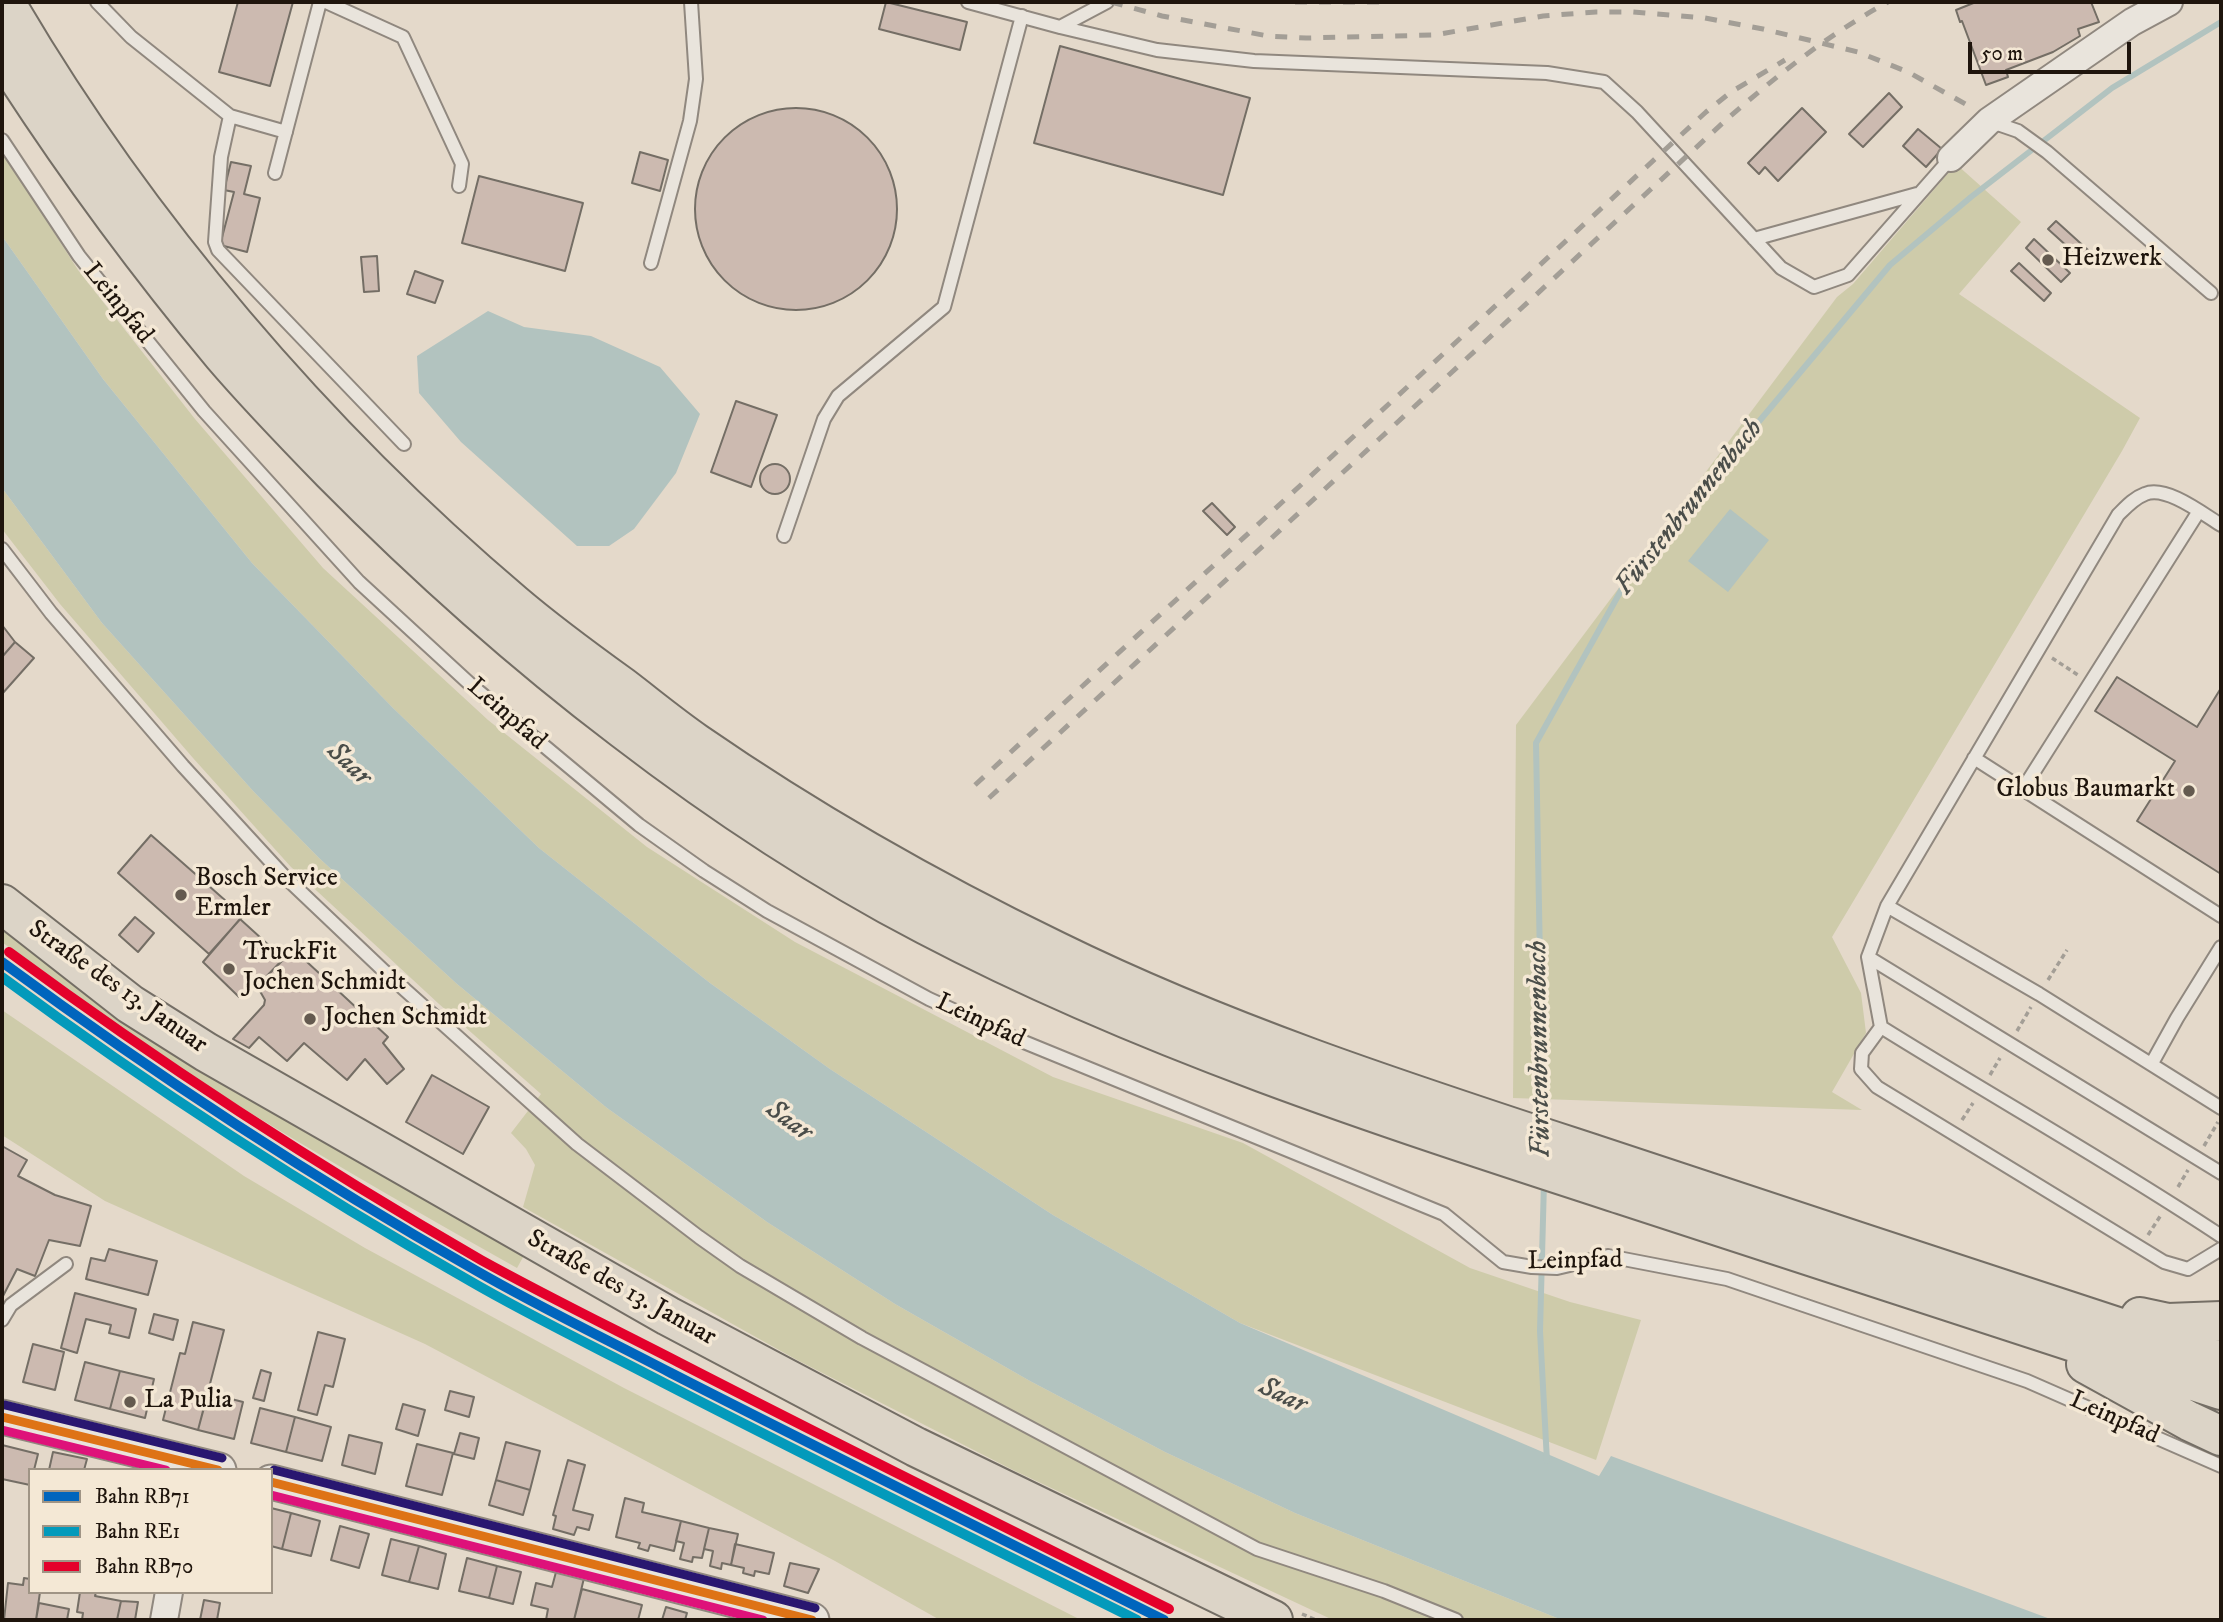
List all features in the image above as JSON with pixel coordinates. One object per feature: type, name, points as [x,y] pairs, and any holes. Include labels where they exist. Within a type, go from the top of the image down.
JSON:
[{"type":"main road","points":[[5,2],[29,43],[122,181],[199,280],[303,402],[380,481],[455,552],[517,607],[601,672],[695,742],[832,829],[1056,952],[1156,997],[1515,1145]]},
{"type":"main road","points":[[2,53],[92,187],[158,275],[226,358],[286,425],[415,553],[499,629],[581,697],[679,772],[828,871],[924,924],[1038,981],[1238,1062],[1569,1162],[2008,1306],[2221,1390]]},
{"type":"main road","name":"Straße des 13. Januar","points":[[2,904],[130,1004],[206,1052],[632,1296],[916,1447],[1273,1620]]},
{"type":"main road","points":[[2008,1306],[2168,1323],[2221,1321]]},
{"type":"main road","points":[[2008,1306],[2221,1361]]},
{"type":"main road","points":[[2008,1306],[2189,1421],[2221,1436]]},
{"type":"street","points":[[1951,158],[1989,121],[2132,22],[2169,2]]},
{"type":"street","points":[[2,1417],[206,1468]]},
{"type":"street","points":[[273,1483],[794,1618]]},
{"type":"street","points":[[164,1620],[170,1594]]},
{"type":"lane","points":[[97,2],[131,37],[230,116],[286,132]]},
{"type":"lane","points":[[275,173],[320,2]]},
{"type":"lane","points":[[326,2],[403,37],[462,164],[459,186]]},
{"type":"lane","points":[[650,263],[690,121],[696,79],[691,2]]},
{"type":"lane","points":[[968,2],[1157,50],[1254,61],[1547,73],[1604,82],[1637,112],[1781,268],[1814,287],[1848,275],[1951,158]]},
{"type":"lane","points":[[1060,27],[1107,2]]},
{"type":"lane","points":[[783,536],[824,419],[838,396],[944,307],[1022,16]]},
{"type":"lane","points":[[230,116],[221,157],[215,242],[218,250],[404,444]]},
{"type":"lane","points":[[1989,121],[2018,131],[2047,152],[2211,293]]},
{"type":"lane","name":"Leinpfad","points":[[2,139],[79,256],[204,411],[359,582],[480,693],[639,825],[767,911],[929,999],[1031,1046],[1444,1214],[1503,1262],[1557,1268],[1608,1256],[1727,1279],[2027,1381],[2221,1466]]},
{"type":"lane","points":[[1755,239],[1917,194]]},
{"type":"lane","points":[[2221,525],[2167,494],[2155,491],[2143,494],[2118,515],[1887,906],[1868,957],[1881,1027],[1862,1053],[1861,1069],[1877,1087],[2164,1262],[2188,1269],[2221,1249]]},
{"type":"lane","points":[[2022,789],[2199,511]]},
{"type":"lane","points":[[2,549],[51,613],[183,766],[284,875],[384,971],[577,1144],[699,1237],[740,1266],[862,1338],[1257,1549],[1384,1591],[1457,1620]]},
{"type":"lane","points":[[1974,758],[2221,916]]},
{"type":"lane","points":[[1887,906],[2039,994],[2221,1108]]},
{"type":"lane","points":[[2151,1063],[2221,947]]},
{"type":"lane","points":[[1868,957],[2221,1173]]},
{"type":"lane","points":[[1881,1027],[2169,1201],[2221,1236]]},
{"type":"lane","points":[[2,1320],[11,1305],[66,1264]]},
{"type":"path","points":[[2038,649],[2090,683]]},
{"type":"path","points":[[2140,1249],[2221,1117]]},
{"type":"shaded area","points":[[2,151],[78,270],[195,419],[323,568],[488,720],[647,847],[795,942],[1053,1077],[1243,1143],[1470,1268],[1570,1302],[1641,1320],[1596,1460],[1240,1323],[1053,1215],[830,1069],[710,983],[539,848],[393,708],[252,563],[103,379],[2,236]]},
{"type":"shaded area","points":[[1956,164],[2021,222],[1959,294],[2140,418],[1832,937],[1861,993],[1866,1033],[1832,1092],[1862,1110],[1513,1098],[1516,725],[1837,297],[1853,284]]},
{"type":"shaded area","points":[[2,488],[102,623],[254,792],[319,858],[457,984],[607,1108],[767,1222],[895,1304],[1030,1381],[1165,1452],[1295,1513],[1562,1620],[1333,1620],[1015,1471],[797,1360],[523,1207],[535,1165],[526,1149],[511,1133],[541,1094],[291,867],[193,758],[60,604],[2,529]]},
{"type":"shaded area","points":[[2,920],[527,1250],[517,1268],[318,1154],[125,1032],[2,942]]},
{"type":"shaded area","points":[[2,1010],[244,1176],[365,1248],[624,1388],[1081,1620],[940,1620],[835,1561],[425,1344],[105,1201],[2,1135]]},
{"type":"water","name":"Saar","points":[[2,236],[103,379],[252,563],[393,708],[539,848],[710,983],[830,1069],[1053,1215],[1240,1323],[1599,1476],[1611,1456],[2053,1620],[1562,1620],[1295,1513],[1165,1452],[1030,1381],[895,1304],[767,1222],[607,1108],[457,984],[319,858],[254,792],[102,623],[2,488]]},
{"type":"water","points":[[488,311],[524,327],[591,336],[660,367],[700,414],[676,473],[634,529],[609,546],[577,546],[461,442],[419,393],[417,356]]},
{"type":"water","points":[[1730,509],[1769,540],[1728,592],[1688,561]]},
{"type":"building","points":[[238,2],[293,2],[270,86],[219,72]]},
{"type":"building","points":[[886,2],[967,22],[960,50],[879,29]]},
{"type":"building","points":[[1976,2],[2091,2],[2099,22],[2078,29],[2080,36],[2053,52],[2006,70],[2008,77],[1986,85],[1956,10]]},
{"type":"building","points":[[1060,46],[1250,98],[1223,195],[1034,143]]},
{"type":"building","points":[[1889,93],[1902,107],[1863,147],[1849,134]]},
{"type":"building","points":[[796,108],[835,116],[852,125],[867,138],[880,153],[889,170],[897,209],[889,248],[880,265],[867,280],[852,293],[835,302],[796,310],[757,302],[740,293],[725,280],[712,265],[703,248],[695,209],[703,170],[712,153],[725,138],[740,125],[757,116]]},
{"type":"building","points":[[1802,108],[1826,132],[1778,181],[1765,167],[1759,174],[1748,163]]},
{"type":"building","points":[[1918,129],[1942,149],[1926,167],[1903,146]]},
{"type":"building","points":[[640,152],[668,160],[660,191],[632,183]]},
{"type":"building","points":[[231,162],[251,166],[244,194],[260,198],[247,252],[220,245],[234,192],[224,190]]},
{"type":"building","points":[[479,176],[583,203],[565,271],[462,243]]},
{"type":"building","name":"Heizwerk","points":[[2056,221],[2088,250],[2081,259],[2048,229]]},
{"type":"building","name":"Heizwerk","points":[[2034,239],[2070,273],[2061,282],[2026,248]]},
{"type":"building","points":[[377,256],[379,291],[364,292],[361,257]]},
{"type":"building","points":[[2019,263],[2051,293],[2044,301],[2011,271]]},
{"type":"building","points":[[415,271],[443,281],[435,303],[407,294]]},
{"type":"building","points":[[736,401],[777,415],[751,487],[711,472]]},
{"type":"building","points":[[775,464],[786,468],[790,479],[786,490],[775,494],[764,490],[760,479],[764,468]]},
{"type":"building","points":[[1212,503],[1235,527],[1227,535],[1203,511]]},
{"type":"building","points":[[2,625],[15,642],[2,657]]},
{"type":"building","points":[[15,642],[34,658],[2,694],[2,657]]},
{"type":"building","name":"Globus Baumarkt","points":[[2117,677],[2197,727],[2221,688],[2221,874],[2137,821],[2175,761],[2095,711]]},
{"type":"building","name":"Bosch Service Ermler","points":[[151,835],[243,916],[209,954],[118,873]]},
{"type":"building","points":[[135,917],[154,933],[138,952],[119,935]]},
{"type":"building","points":[[240,919],[284,959],[261,982],[257,977],[239,997],[203,962]]},
{"type":"building","name":"Jochen Schmidt","points":[[293,949],[388,1037],[383,1043],[404,1069],[387,1084],[365,1059],[347,1080],[304,1043],[287,1061],[259,1037],[249,1048],[233,1039],[264,1005],[265,1000],[257,986]]},
{"type":"building","points":[[432,1075],[489,1107],[463,1154],[406,1122]]},
{"type":"building","points":[[2,1146],[27,1160],[18,1176],[55,1195],[91,1206],[80,1246],[49,1240],[35,1276],[17,1269],[2,1298],[3,1236]]},
{"type":"building","points":[[109,1249],[157,1261],[148,1295],[86,1279],[91,1258],[105,1261]]},
{"type":"building","points":[[75,1293],[136,1309],[129,1338],[109,1333],[111,1325],[86,1319],[77,1353],[61,1348]]},
{"type":"building","points":[[154,1314],[178,1320],[173,1340],[149,1333]]},
{"type":"building","points":[[193,1322],[224,1330],[198,1430],[163,1420],[180,1353],[185,1354]]},
{"type":"building","points":[[318,1332],[345,1339],[333,1387],[325,1385],[317,1415],[298,1410]]},
{"type":"building","points":[[33,1344],[64,1352],[55,1390],[23,1382]]},
{"type":"building","points":[[85,1362],[120,1371],[110,1409],[75,1400]]},
{"type":"building","points":[[261,1370],[271,1373],[264,1401],[253,1398]]},
{"type":"building","points":[[120,1371],[154,1379],[145,1418],[110,1409]]},
{"type":"building","points":[[450,1391],[474,1397],[469,1417],[445,1410]]},
{"type":"building","points":[[208,1393],[243,1402],[234,1439],[198,1430]]},
{"type":"building","points":[[403,1404],[425,1410],[418,1436],[396,1429]]},
{"type":"building","points":[[260,1408],[295,1417],[286,1452],[251,1443]]},
{"type":"building","points":[[295,1417],[331,1427],[322,1461],[286,1452]]},
{"type":"building","points":[[460,1433],[479,1438],[474,1459],[454,1454]]},
{"type":"building","points":[[349,1435],[382,1443],[375,1474],[342,1465]]},
{"type":"building","points":[[506,1442],[540,1451],[530,1490],[496,1480]]},
{"type":"building","points":[[417,1444],[453,1453],[442,1495],[406,1486]]},
{"type":"building","points":[[2,1445],[38,1454],[34,1468],[28,1468],[28,1485],[2,1479]]},
{"type":"building","points":[[53,1452],[87,1459],[85,1468],[49,1468]]},
{"type":"building","points":[[568,1460],[585,1465],[573,1510],[593,1515],[589,1530],[577,1527],[574,1535],[553,1529],[556,1516],[553,1515]]},
{"type":"building","points":[[496,1480],[530,1490],[523,1515],[489,1505]]},
{"type":"building","points":[[625,1498],[644,1503],[642,1512],[681,1521],[674,1551],[650,1545],[648,1551],[638,1548],[640,1543],[616,1537]]},
{"type":"building","points":[[273,1508],[291,1513],[282,1549],[273,1547]]},
{"type":"building","points":[[291,1513],[320,1521],[311,1556],[282,1549]]},
{"type":"building","points":[[681,1521],[709,1528],[702,1558],[693,1557],[692,1562],[680,1559],[684,1543],[676,1541]]},
{"type":"building","points":[[340,1526],[369,1534],[359,1568],[331,1560]]},
{"type":"building","points":[[709,1528],[738,1534],[731,1565],[722,1563],[721,1569],[710,1566],[713,1551],[704,1549]]},
{"type":"building","points":[[391,1539],[419,1546],[409,1582],[382,1575]]},
{"type":"building","points":[[735,1544],[774,1553],[769,1574],[755,1571],[754,1576],[743,1573],[744,1568],[731,1565]]},
{"type":"building","points":[[419,1546],[446,1554],[438,1589],[409,1582]]},
{"type":"building","points":[[467,1558],[497,1566],[489,1598],[459,1591]]},
{"type":"building","points":[[790,1563],[819,1569],[808,1593],[784,1586]]},
{"type":"building","points":[[497,1566],[521,1572],[513,1604],[489,1598]]},
{"type":"building","points":[[556,1572],[584,1578],[574,1620],[546,1620],[548,1609],[531,1605],[536,1583],[552,1587]]},
{"type":"building","points":[[24,1578],[28,1579],[28,1594],[40,1594],[36,1620],[4,1620],[8,1583],[23,1585]]},
{"type":"building","points":[[582,1589],[642,1605],[638,1620],[574,1620]]},
{"type":"building","points":[[80,1594],[96,1594],[121,1601],[117,1620],[82,1620],[83,1613],[77,1612]]},
{"type":"building","points":[[204,1600],[220,1603],[217,1620],[200,1620]]},
{"type":"building","points":[[121,1601],[138,1602],[135,1620],[117,1620]]},
{"type":"building","points":[[39,1603],[69,1609],[67,1620],[36,1620]]},
{"type":"building","points":[[666,1607],[687,1613],[685,1620],[662,1620]]},
{"type":"waterway","name":"Fürstenbrunnenbach","points":[[1543,1125],[1536,743],[1628,578],[1890,265],[1971,197],[2112,88],[2221,22]]},
{"type":"waterway","name":"Fürstenbrunnenbach","points":[[1544,1182],[1540,1331],[1547,1461]]},
{"type":"railway","points":[[1111,2],[1162,16],[1268,36],[1306,38],[1434,35],[1543,16],[1596,12],[1705,18],[1858,52],[1908,72],[1969,106]]},
{"type":"railway","points":[[1295,2],[1387,2]]},
{"type":"railway","points":[[989,798],[1726,120],[1804,56],[1888,2]]},
{"type":"railway","points":[[975,785],[1706,112],[1731,92],[1785,60]]},
{"type":"rail line","name":"RB70","points":[[9,952],[241,1113],[481,1260],[1169,1609]]},
{"type":"rail line","name":"RB71","points":[[2,962],[234,1123],[475,1270],[733,1404],[1164,1620]]},
{"type":"rail line","name":"RE1","points":[[2,977],[231,1136],[349,1210],[493,1294],[780,1442],[1137,1620]]},
{"type":"transit line","points":[[5,1405],[222,1458]]},
{"type":"transit line","points":[[2,1417],[210,1468]]},
{"type":"transit line","points":[[2,1430],[158,1468]]},
{"type":"transit line","points":[[274,1470],[815,1608]]},
{"type":"transit line","points":[[273,1483],[812,1620]]},
{"type":"transit line","points":[[273,1496],[763,1620]]},
{"type":"place","name":"Heizwerk","points":[[2048,260]]},
{"type":"place","name":"Globus Baumarkt","points":[[2189,791]]},
{"type":"place","name":"Bosch Service Ermler","points":[[181,895]]},
{"type":"place","name":"TruckFit Jochen Schmidt","points":[[229,969]]},
{"type":"place","name":"Jochen Schmidt","points":[[310,1019]]},
{"type":"place","name":"La Pulia","points":[[130,1402]]}]
